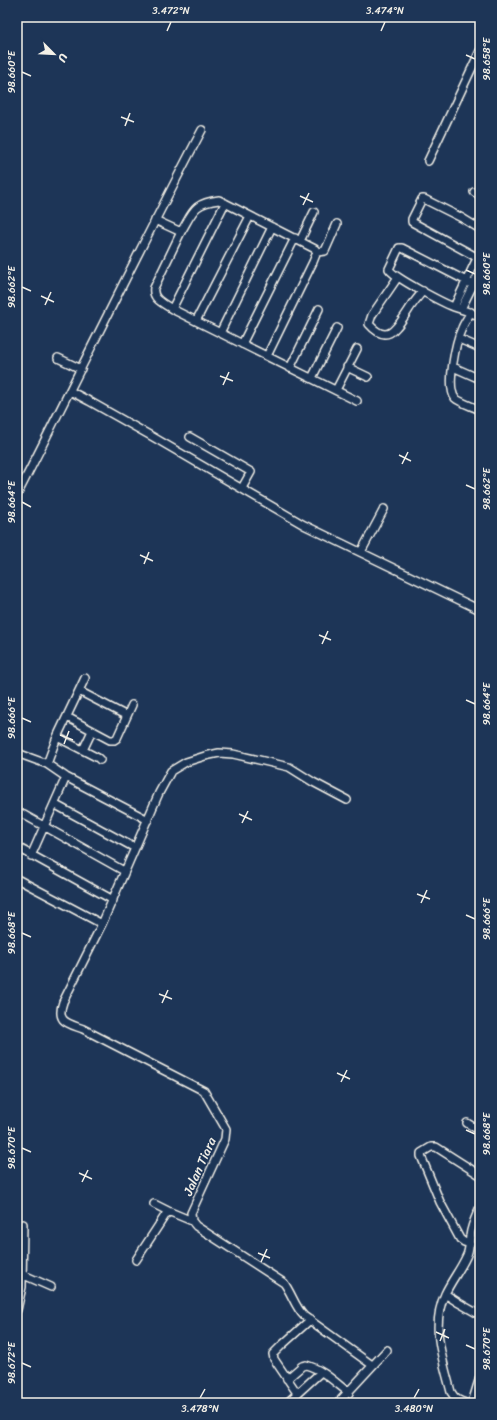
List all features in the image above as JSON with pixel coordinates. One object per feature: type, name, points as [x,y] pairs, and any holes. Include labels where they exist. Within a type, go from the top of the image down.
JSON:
[{"type":"street","points":[[428,161],[480,51]]},
{"type":"street","points":[[17,495],[155,220],[202,130]]},
{"type":"street","points":[[454,307],[479,256],[412,222],[412,219],[422,199],[424,199],[480,229]]},
{"type":"street","points":[[317,252],[316,249],[219,200],[206,201],[196,207],[181,232],[153,293],[155,298],[172,309],[357,401]]},
{"type":"street","points":[[172,309],[225,203]]},
{"type":"street","points":[[242,344],[297,240],[314,212]]},
{"type":"street","points":[[196,321],[250,216]]},
{"type":"street","points":[[155,220],[181,232]]},
{"type":"street","points":[[317,252],[325,251],[337,224]]},
{"type":"street","points":[[220,333],[272,227]]},
{"type":"street","points":[[477,286],[466,282],[402,248],[399,248],[397,251],[389,269],[390,272],[423,291],[454,307],[471,312],[480,317]]},
{"type":"street","points":[[267,356],[317,252]]},
{"type":"street","points":[[461,309],[477,286],[480,271]]},
{"type":"street","points":[[398,277],[372,315],[369,324],[374,329],[383,334],[391,333],[397,329],[412,304],[423,291]]},
{"type":"street","points":[[290,368],[319,308]]},
{"type":"street","points":[[471,312],[461,329],[458,339],[453,367],[452,386],[457,400],[480,410]]},
{"type":"street","points":[[312,378],[337,328]]},
{"type":"street","points":[[458,339],[480,348]]},
{"type":"street","points":[[336,390],[357,349]]},
{"type":"street","points":[[58,358],[81,368]]},
{"type":"street","points":[[347,367],[368,377]]},
{"type":"street","points":[[453,367],[480,378]]},
{"type":"street","points":[[70,392],[96,404],[304,525],[480,610]]},
{"type":"street","points":[[190,437],[251,472],[242,488]]},
{"type":"street","points":[[361,552],[384,509]]},
{"type":"street","points":[[47,764],[57,737],[85,678]]},
{"type":"street","points":[[79,691],[127,716]]},
{"type":"street","points":[[67,717],[110,740],[114,740],[117,738],[132,705]]},
{"type":"street","points":[[83,750],[92,731]]},
{"type":"street","points":[[57,737],[100,760]]},
{"type":"street","points":[[17,753],[47,764],[66,777],[148,820]]},
{"type":"street","points":[[17,879],[102,924],[124,871],[171,770],[186,762],[204,756],[220,753],[248,757],[289,767],[347,800]]},
{"type":"street","points":[[31,856],[66,777]]},
{"type":"street","points":[[54,804],[135,848]]},
{"type":"street","points":[[17,811],[44,828],[124,871]]},
{"type":"street","points":[[17,847],[113,900]]},
{"type":"street","name":"Jalan Tiara","points":[[102,924],[63,1002],[60,1014],[61,1019],[66,1023],[83,1029],[204,1091],[226,1129],[225,1139],[191,1213],[192,1221]]},
{"type":"street","points":[[467,1123],[480,1131]]},
{"type":"street","points":[[470,1244],[460,1239],[440,1202],[421,1156],[422,1153],[431,1147],[436,1147],[480,1175]]},
{"type":"street","points":[[154,1204],[192,1221],[196,1226],[284,1284],[290,1291],[298,1310],[372,1365]]},
{"type":"street","points":[[466,1403],[454,1398],[451,1392],[439,1344],[438,1324],[440,1309],[445,1294],[469,1249],[471,1228],[480,1207]]},
{"type":"street","points":[[136,1260],[168,1211]]},
{"type":"street","points":[[17,1310],[22,1287],[20,1273],[23,1224]]},
{"type":"street","points":[[20,1273],[51,1287]]},
{"type":"street","points":[[445,1294],[459,1304],[480,1315]]},
{"type":"street","points":[[297,1393],[274,1359],[274,1354],[280,1346],[310,1320]]},
{"type":"street","points":[[338,1403],[349,1393],[372,1365],[387,1350]]},
{"type":"street","points":[[287,1379],[302,1366],[312,1366],[349,1393]]},
{"type":"street","points":[[287,1403],[321,1372]]},
{"type":"street","points":[[472,1403],[478,1389],[480,1377]]}]
